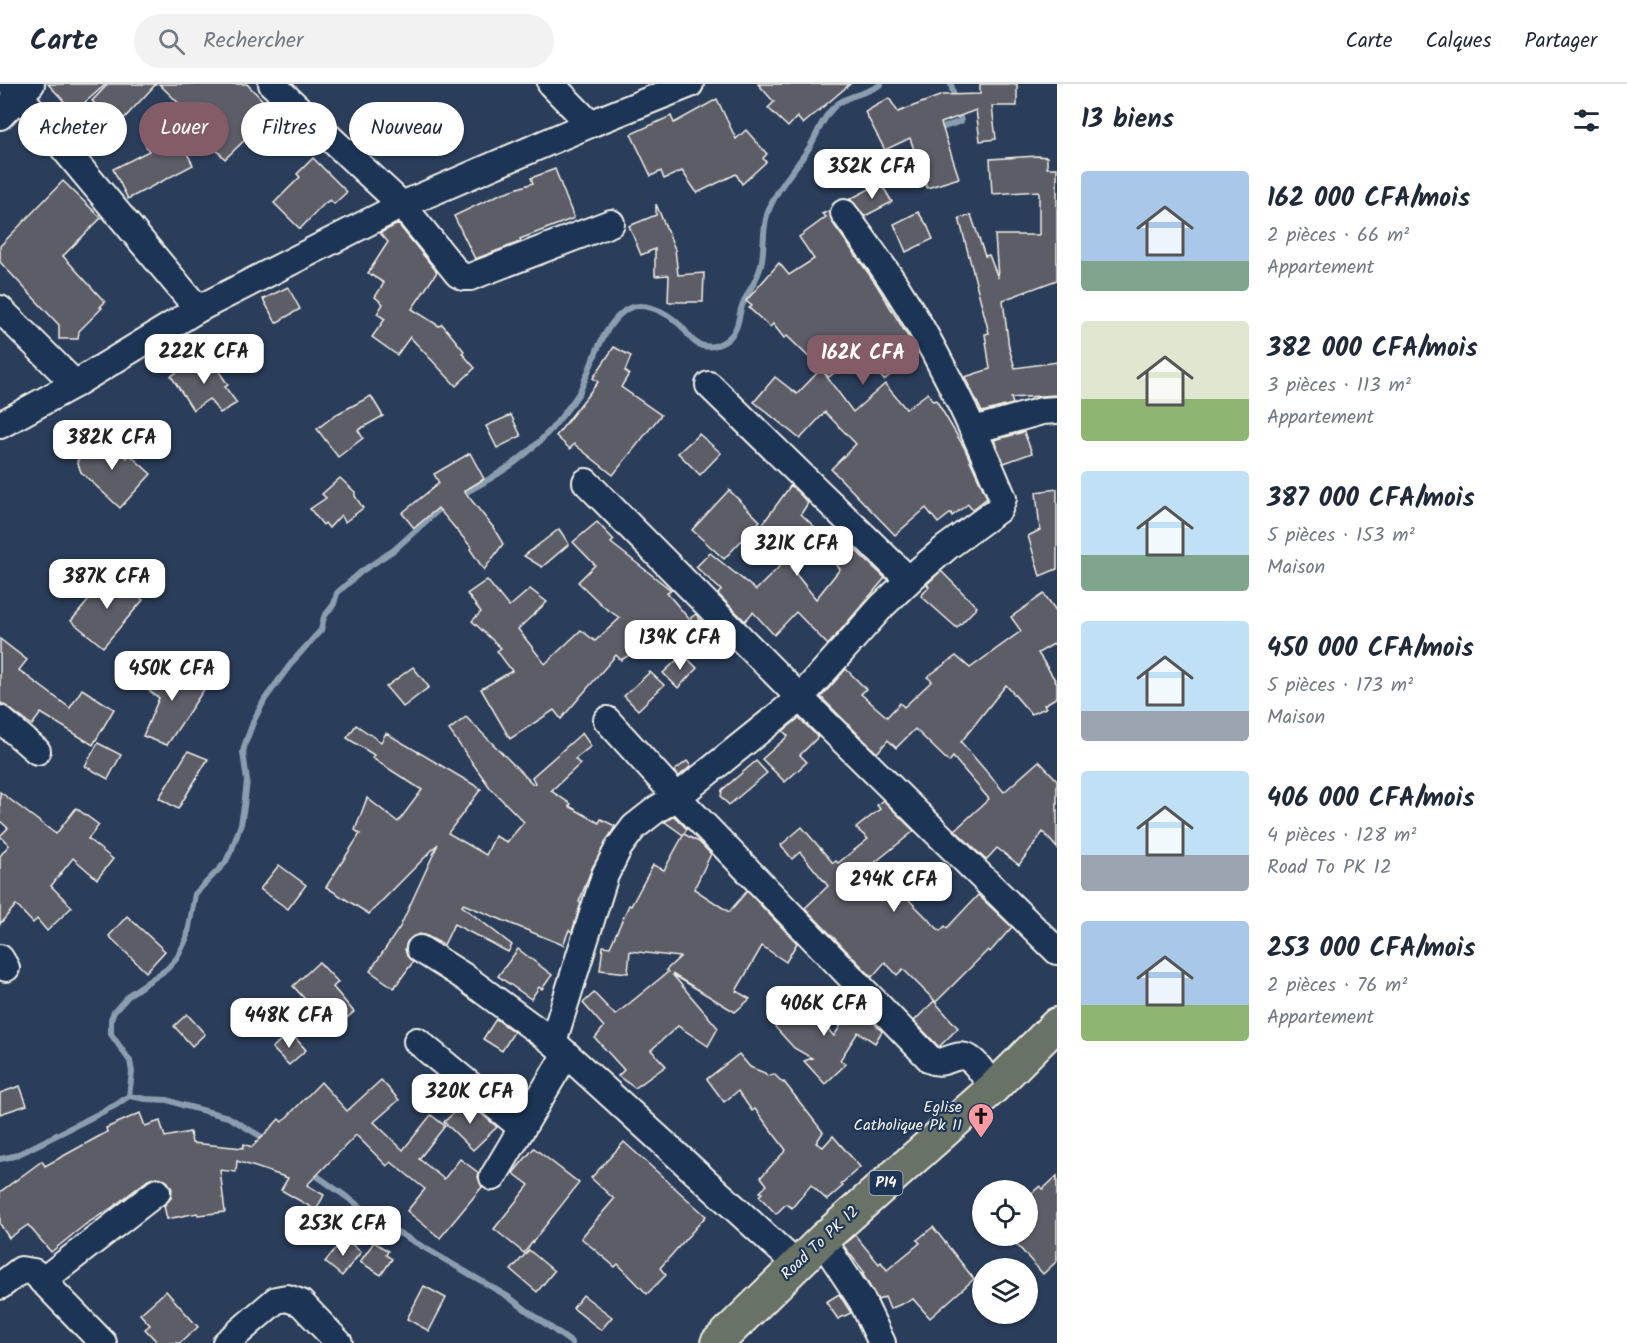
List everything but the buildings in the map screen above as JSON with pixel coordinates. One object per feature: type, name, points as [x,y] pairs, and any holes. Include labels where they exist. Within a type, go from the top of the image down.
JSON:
[{"type":"main road","name":"Road To PK 12","points":[[717,1343],[796,1264],[993,1088],[1057,1024]]},
{"type":"street","points":[[272,84],[402,205],[458,274],[464,277],[470,277],[611,223]]},
{"type":"street","points":[[551,84],[590,124]]},
{"type":"street","points":[[0,425],[75,384],[198,309],[402,205],[590,124],[690,84]]},
{"type":"street","points":[[0,116],[21,88],[198,309]]},
{"type":"street","points":[[493,1177],[522,1128],[559,1048],[605,875],[619,847],[634,826],[677,796],[800,698],[882,606],[909,580],[947,547],[999,509],[1002,504],[1003,498],[974,430],[917,322],[895,285],[844,213]]},
{"type":"street","points":[[0,309],[75,384]]},
{"type":"street","points":[[709,385],[909,580]]},
{"type":"street","points":[[974,430],[1042,411],[1057,410]]},
{"type":"street","points":[[586,482],[800,698],[1057,951]]},
{"type":"street","points":[[0,719],[37,751]]},
{"type":"street","points":[[607,720],[931,1060],[941,1063],[957,1056],[970,1059],[993,1088]]},
{"type":"street","points":[[420,950],[480,987],[559,1048],[796,1264]]},
{"type":"street","points":[[417,1041],[522,1128]]},
{"type":"street","points":[[42,1281],[157,1192]]},
{"type":"street","points":[[822,1240],[862,1301],[882,1343]]},
{"type":"street","points":[[0,1286],[21,1270],[28,1269],[34,1272],[103,1343]]},
{"type":"street","points":[[226,1343],[276,1300],[287,1298],[301,1303],[339,1343]]},
{"type":"waterway","points":[[459,496],[489,480],[515,462],[551,429],[578,394],[603,338],[615,319],[623,312],[637,306],[661,311],[680,325],[700,345],[716,345],[731,336],[737,326],[744,301],[760,270],[767,215],[779,189],[807,151],[825,117],[833,108],[838,103],[881,84]]},
{"type":"waterway","points":[[951,84],[955,101]]},
{"type":"waterway","points":[[936,130],[961,121],[958,111]]},
{"type":"waterway","points":[[0,1159],[25,1151],[116,1105],[129,1096],[132,1072],[130,1061],[111,1034],[111,1019],[114,1012],[130,994],[167,969],[177,958],[187,938],[195,894],[225,863],[232,849],[241,824],[247,781],[243,752],[254,720],[265,699],[293,661],[321,630],[324,617],[334,604],[337,593],[362,571],[394,550],[445,504]]},
{"type":"waterway","points":[[129,1096],[168,1100],[228,1117],[267,1140]]},
{"type":"waterway","points":[[310,1171],[389,1227],[507,1296],[572,1343]]},
{"type":"place","name":"Eglise Catholique Pk 11","points":[[981,1139]]}]
